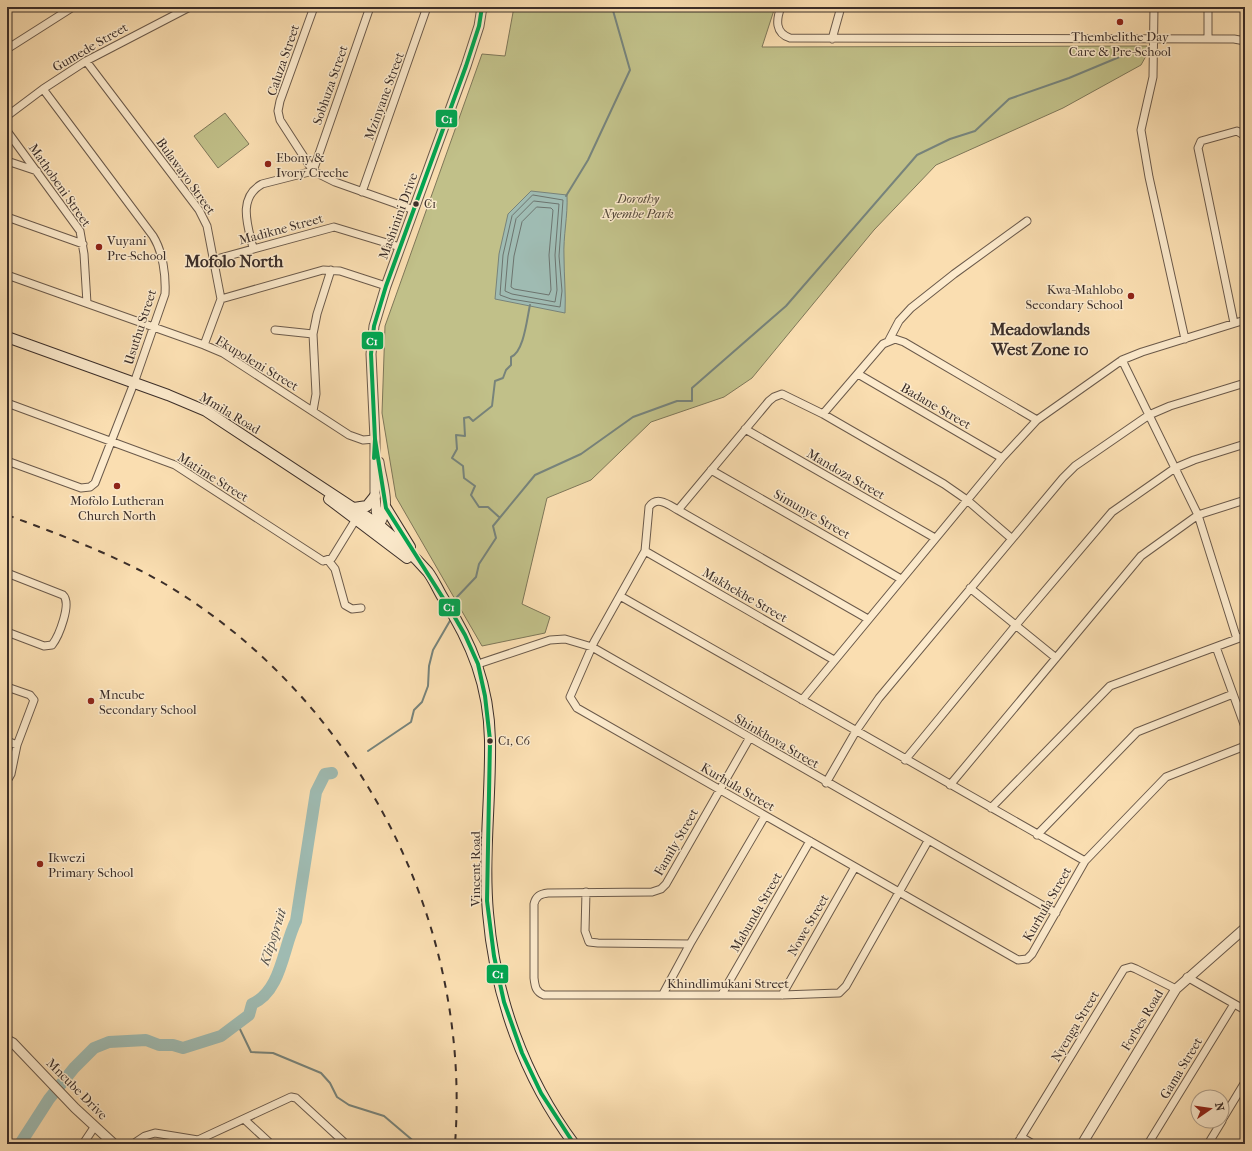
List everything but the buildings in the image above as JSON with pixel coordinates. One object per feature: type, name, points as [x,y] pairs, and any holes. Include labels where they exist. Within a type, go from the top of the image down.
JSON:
[{"type":"main road","name":"Mmila Road","points":[[7,337],[133,385]]},
{"type":"main road","name":"Mmila Road","points":[[7,342],[206,411],[368,528]]},
{"type":"main road","name":"Mmila Road","points":[[242,436],[379,525]]},
{"type":"main road","points":[[354,508],[367,506],[375,496]]},
{"type":"main road","points":[[386,508],[413,560]]},
{"type":"main road","name":"Vincent Road","points":[[379,525],[413,560],[437,588],[465,635],[478,664],[485,696],[490,740],[487,901],[494,956],[504,1002],[522,1053],[545,1099],[574,1144]]},
{"type":"main road","name":"Vincent Road","points":[[368,528],[413,560]]},
{"type":"street","points":[[7,49],[73,7]]},
{"type":"street","name":"Gumede Street","points":[[7,116],[43,89],[86,61],[190,7]]},
{"type":"street","name":"Caluza Street","points":[[314,7],[278,111],[280,120],[290,138],[313,171],[335,182],[414,210]]},
{"type":"street","name":"Sobhuza Street","points":[[313,171],[370,7]]},
{"type":"street","name":"Mzinyane Street","points":[[362,192],[427,7]]},
{"type":"street","name":"Mashinini Drive","points":[[379,525],[375,496],[372,338],[378,310],[386,286],[466,66],[479,26],[482,7]]},
{"type":"street","points":[[780,7],[776,21],[779,29],[785,36],[790,38],[1154,38],[1245,41]]},
{"type":"street","points":[[832,38],[841,7]]},
{"type":"street","points":[[1154,7],[1153,77],[1141,123],[1141,130],[1185,339]]},
{"type":"street","points":[[1208,7],[1208,39]]},
{"type":"street","name":"Bulawayo Street","points":[[86,61],[203,217],[207,226],[221,299]]},
{"type":"street","name":"Usuthu Street","points":[[7,461],[81,488],[90,487],[95,484],[164,300],[165,288],[157,242],[43,89]]},
{"type":"street","name":"Mathobeni Street","points":[[7,131],[78,228],[83,244],[87,304]]},
{"type":"street","points":[[1234,323],[1198,148],[1201,140],[1207,138],[1238,131],[1245,136]]},
{"type":"street","points":[[7,161],[37,171]]},
{"type":"street","points":[[253,248],[246,214],[246,206],[250,193],[254,188],[262,184],[313,171]]},
{"type":"street","points":[[7,217],[83,244]]},
{"type":"street","points":[[889,340],[899,321],[911,308],[954,274],[1027,221]]},
{"type":"street","name":"Madikne Street","points":[[213,260],[334,227],[400,247]]},
{"type":"street","points":[[204,345],[221,299],[323,270],[331,270],[386,286]]},
{"type":"street","points":[[313,411],[316,394],[314,334],[317,314],[331,270]]},
{"type":"street","name":"Ekupoleni Street","points":[[7,275],[204,345],[235,360],[355,438],[363,440],[375,439]]},
{"type":"street","points":[[802,700],[1002,458],[1037,420],[1122,360],[1142,352],[1245,320]]},
{"type":"street","points":[[274,330],[314,334]]},
{"type":"street","points":[[823,414],[883,344],[889,340],[895,339],[904,342],[1037,420]]},
{"type":"street","points":[[1122,360],[1198,515],[1237,639]]},
{"type":"street","name":"Badane Street","points":[[858,374],[1002,458]]},
{"type":"street","points":[[826,783],[856,731],[879,698],[1062,478],[1075,466],[1149,415],[1170,406],[1245,383]]},
{"type":"street","points":[[678,510],[769,401],[778,395],[787,395],[823,414],[944,484],[967,500],[1012,538]]},
{"type":"street","name":"Matime Street","points":[[7,403],[175,465],[317,558],[323,561],[328,560]]},
{"type":"street","name":"Mandoza Street","points":[[745,430],[935,538]]},
{"type":"street","name":"Mashinini Drive","points":[[375,439],[386,508]]},
{"type":"street","points":[[906,760],[1106,517],[1175,468],[1194,460],[1245,444]]},
{"type":"street","name":"Simunye Street","points":[[711,470],[901,579]]},
{"type":"street","points":[[950,785],[1141,556],[1198,515],[1245,500]]},
{"type":"street","name":"Kurhula Street","points":[[868,619],[661,501],[651,504],[645,551],[592,647],[571,693],[571,702],[765,816],[1018,960],[1027,959],[1032,954],[1085,861],[1166,777],[1245,746]]},
{"type":"street","points":[[368,528],[379,525],[384,517],[386,508]]},
{"type":"street","points":[[356,519],[332,558],[328,560],[335,569],[345,605],[352,609],[361,608]]},
{"type":"street","name":"Makhekhe Street","points":[[645,551],[834,660]]},
{"type":"street","points":[[7,573],[65,597],[67,609],[52,645],[44,646],[7,632]]},
{"type":"street","points":[[970,588],[1056,658]]},
{"type":"street","points":[[620,596],[1085,861]]},
{"type":"street","points":[[991,808],[1110,686],[1132,676],[1245,636]]},
{"type":"street","name":"Shinkhova Street","points":[[478,664],[550,640],[564,639],[592,647],[749,739],[1056,913]]},
{"type":"street","points":[[1216,647],[1245,727]]},
{"type":"street","points":[[7,686],[30,695],[34,700],[17,745],[11,774],[7,781]]},
{"type":"street","points":[[1037,835],[1137,732],[1232,694]]},
{"type":"street","name":"Family Street","points":[[537,898],[539,895],[548,893],[652,892],[661,889],[666,884],[749,739]]},
{"type":"street","points":[[7,741],[17,745]]},
{"type":"street","points":[[663,994],[690,944],[765,816]]},
{"type":"street","name":"Mabunda Street","points":[[722,994],[810,841]]},
{"type":"street","name":"Khindlimukani Street","points":[[537,898],[534,904],[534,986],[544,995],[835,994],[842,990],[928,841]]},
{"type":"street","name":"Nowe Street","points":[[782,995],[855,867]]},
{"type":"street","points":[[586,892],[585,931],[589,942],[690,944]]},
{"type":"street","name":"Forbes Road","points":[[1082,1144],[1176,989],[1187,977],[1245,928]]},
{"type":"street","name":"Nyenga Street","points":[[1017,1144],[1124,969],[1131,967],[1176,989]]},
{"type":"street","points":[[1187,977],[1239,1007]]},
{"type":"street","name":"Gama Street","points":[[1148,1144],[1239,1007],[1245,1001]]},
{"type":"street","name":"Mncube Drive","points":[[7,1040],[22,1052],[75,1108],[114,1144]]},
{"type":"street","points":[[1230,1107],[1245,1082]]},
{"type":"street","points":[[132,1144],[155,1133],[199,1142],[293,1097],[346,1144]]},
{"type":"street","points":[[245,1120],[271,1144]]},
{"type":"street","points":[[84,1144],[95,1126]]},
{"type":"street","points":[[1208,1144],[1217,1129]]},
{"type":"street","points":[[1021,1136],[1033,1144]]},
{"type":"green space","name":"Dorothy Nyembe Park","points":[[514,7],[775,7],[762,47],[1147,46],[1146,56],[1141,65],[1063,108],[936,165],[874,230],[752,378],[724,397],[651,422],[591,480],[547,498],[522,604],[550,617],[545,633],[482,646],[396,497],[382,413],[385,326],[482,54],[505,56]]},
{"type":"green space","points":[[225,113],[249,144],[218,168],[194,136]]},
{"type":"water","points":[[531,191],[567,195],[564,249],[565,313],[495,299],[499,254],[508,214]]},
{"type":"waterway","points":[[566,196],[588,160],[630,70],[612,7]]},
{"type":"waterway","points":[[455,611],[457,597],[476,577],[479,564],[496,538],[493,526],[535,475],[581,454],[633,417],[677,401],[692,401],[692,388],[786,306],[917,155],[950,139],[975,131],[1009,99],[1069,78],[1129,53]]},
{"type":"waterway","points":[[499,517],[488,507],[479,507],[471,495],[475,486],[464,478],[463,466],[452,458],[457,449],[456,435],[465,436],[464,418],[469,417],[473,421],[492,406],[495,381],[503,378],[506,370],[511,365],[511,357],[519,349],[522,342],[530,305]]},
{"type":"waterway","points":[[368,751],[411,722],[414,710],[422,702],[428,686],[429,666],[433,650],[451,619]]},
{"type":"waterway","name":"Klipspruit","points":[[20,1144],[49,1099],[74,1068],[94,1048],[109,1042],[146,1040],[159,1045],[173,1045],[183,1048],[221,1036],[249,1015],[252,1004],[262,998],[276,979],[296,921],[316,792],[325,774],[332,773]]},
{"type":"waterway","points":[[237,1023],[251,1052],[273,1053],[321,1073],[330,1083],[337,1097],[349,1105],[384,1116],[417,1144]]},
{"type":"railway","points":[[7,515],[88,546],[165,584],[233,632],[294,688],[346,752],[388,823],[421,899],[444,978],[455,1061],[455,1144]]},
{"type":"transit line","name":"C1","points":[[374,458],[375,439],[371,354],[374,326],[386,286],[466,66],[479,26],[482,7]]},
{"type":"transit line","name":"C1","points":[[375,439],[386,508],[450,609],[465,635],[478,664],[485,696],[490,740],[487,901],[494,956],[504,1002],[522,1053],[541,1093],[574,1144]]},
{"type":"place","name":"Thembelithe Day Care & Pre-School","points":[[1120,22]]},
{"type":"place","name":"Ebony & Ivory Creche","points":[[268,164]]},
{"type":"place","name":"C1","points":[[416,204]]},
{"type":"place","name":"Vuyani Pre-School","points":[[99,247]]},
{"type":"place","name":"Kwa-Mahlobo Secondary School","points":[[1131,296]]},
{"type":"place","name":"Mofolo Lutheran Church North","points":[[117,486]]},
{"type":"place","name":"Mncube Secondary School","points":[[91,701]]},
{"type":"place","name":"C1, C6","points":[[490,741]]},
{"type":"place","name":"Ikwezi Primary School","points":[[40,864]]},
{"type":"district","name":"Mofolo North","points":[[234,261]]},
{"type":"district","name":"Meadowlands West Zone 10","points":[[1040,339]]}]
